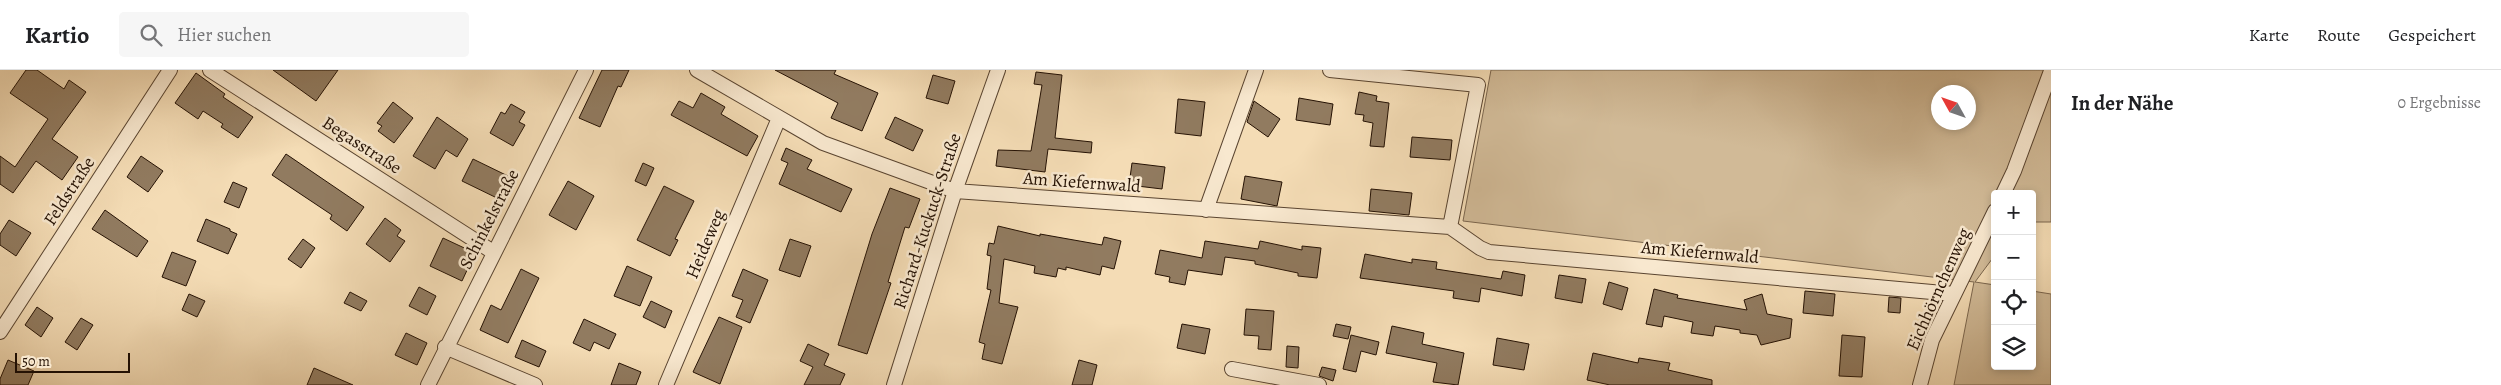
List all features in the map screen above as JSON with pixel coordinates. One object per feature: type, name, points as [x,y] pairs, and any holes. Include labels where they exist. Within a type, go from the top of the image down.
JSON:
[{"type":"street","name":"Feldstraße","points":[[0,332],[170,70]]},
{"type":"street","name":"Begasstraße","points":[[210,70],[494,252]]},
{"type":"street","name":"Schinkelstraße","points":[[428,385],[445,347],[586,70]]},
{"type":"street","name":"Am Kiefernwald","points":[[697,70],[823,143],[955,191],[1450,228],[1489,252],[1954,294]]},
{"type":"street","name":"Richard-Kuckuck-Straße","points":[[894,385],[955,191],[998,70]]},
{"type":"street","points":[[1206,210],[1256,70]]},
{"type":"street","points":[[1330,70],[1478,85],[1450,228]]},
{"type":"street","points":[[2005,190],[2014,171],[2051,71]]},
{"type":"street","name":"Heideweg","points":[[666,385],[779,118]]},
{"type":"street","name":"Eichhörnchenweg","points":[[1920,385],[1932,340],[1991,218]]},
{"type":"street","points":[[445,347],[535,385]]},
{"type":"street","points":[[1232,369],[1319,385]]},
{"type":"shaded area","points":[[1491,70],[2051,70],[2051,222],[2036,222],[2036,190],[1991,190],[1991,260],[1975,282],[1991,284],[1991,370],[2036,370],[2036,292],[2051,294],[2051,385],[1954,385],[1974,282],[1463,221]]},
{"type":"building","points":[[26,70],[37,70],[64,89],[69,80],[86,92],[52,139],[78,157],[62,180],[36,161],[13,193],[0,184],[0,156],[15,167],[48,119],[10,93]]},
{"type":"building","points":[[273,70],[338,70],[316,101]]},
{"type":"building","points":[[602,70],[629,70],[621,87],[618,86],[600,127],[579,118]]},
{"type":"building","points":[[775,70],[836,70],[834,74],[878,93],[862,131],[831,118],[838,103]]},
{"type":"building","points":[[1036,72],[1062,75],[1055,138],[1092,142],[1091,153],[1048,149],[1045,172],[996,166],[998,150],[1031,151],[1042,85],[1034,84]]},
{"type":"building","points":[[196,73],[225,94],[223,97],[253,117],[238,138],[221,127],[223,124],[203,111],[198,119],[175,103]]},
{"type":"building","points":[[933,75],[955,81],[948,104],[926,98]]},
{"type":"building","points":[[1359,92],[1377,96],[1376,101],[1389,103],[1384,147],[1370,146],[1373,123],[1363,121],[1364,115],[1355,114]]},
{"type":"building","points":[[701,93],[725,107],[721,114],[758,136],[747,156],[671,115],[679,101],[693,108]]},
{"type":"building","points":[[1299,98],[1333,104],[1330,125],[1296,120]]},
{"type":"building","points":[[1178,99],[1205,102],[1201,136],[1175,133]]},
{"type":"building","points":[[1254,101],[1280,119],[1268,137],[1247,122]]},
{"type":"building","points":[[393,102],[413,118],[394,143],[378,131],[382,126],[377,123]]},
{"type":"building","points":[[511,104],[525,112],[519,122],[525,125],[513,146],[490,133],[501,112],[505,114]]},
{"type":"building","points":[[437,117],[468,139],[457,157],[446,150],[435,169],[413,156]]},
{"type":"building","points":[[895,117],[923,130],[913,151],[885,138]]},
{"type":"building","points":[[1412,137],[1452,140],[1450,160],[1410,157]]},
{"type":"building","points":[[786,148],[812,160],[807,169],[852,189],[841,212],[779,184],[788,163],[781,160]]},
{"type":"building","points":[[286,154],[364,207],[347,231],[330,219],[332,215],[272,175]]},
{"type":"building","points":[[141,156],[163,171],[148,192],[127,177]]},
{"type":"building","points":[[473,159],[510,177],[499,199],[462,181]]},
{"type":"building","points":[[643,163],[654,168],[646,186],[635,181]]},
{"type":"building","points":[[1132,163],[1165,167],[1162,189],[1129,185]]},
{"type":"building","points":[[1245,176],[1282,182],[1277,206],[1241,199]]},
{"type":"building","points":[[568,181],[594,196],[576,230],[549,215]]},
{"type":"building","points":[[233,182],[247,188],[239,208],[224,202]]},
{"type":"building","points":[[664,186],[694,201],[675,239],[678,240],[670,256],[637,240]]},
{"type":"building","points":[[890,188],[920,199],[909,228],[905,227],[888,282],[891,283],[867,354],[838,345],[872,234]]},
{"type":"building","points":[[1371,189],[1412,193],[1409,215],[1369,211]]},
{"type":"building","points":[[105,210],[148,241],[137,257],[92,229]]},
{"type":"building","points":[[385,218],[401,230],[397,236],[405,241],[390,262],[366,244]]},
{"type":"building","points":[[206,219],[237,234],[228,254],[197,241]]},
{"type":"building","points":[[9,220],[31,233],[16,256],[0,245],[0,234]]},
{"type":"building","points":[[998,226],[1040,236],[1040,234],[1102,245],[1104,237],[1121,241],[1114,269],[1102,266],[1100,275],[1066,267],[1066,270],[1058,268],[1056,277],[1034,273],[1035,266],[1004,259],[999,303],[1018,307],[1002,364],[982,359],[985,344],[979,342],[991,290],[987,289],[991,256],[987,255],[989,243],[994,244]]},
{"type":"building","points":[[443,238],[475,253],[462,281],[430,266]]},
{"type":"building","points":[[303,239],[315,248],[301,268],[288,259]]},
{"type":"building","points":[[790,239],[811,246],[800,277],[779,270]]},
{"type":"building","points":[[1205,241],[1258,249],[1260,241],[1302,250],[1302,246],[1321,248],[1317,278],[1298,276],[1298,273],[1255,264],[1255,261],[1225,257],[1222,275],[1188,270],[1185,285],[1169,282],[1170,277],[1155,274],[1160,250],[1202,258]]},
{"type":"building","points":[[172,252],[196,261],[186,286],[162,277]]},
{"type":"building","points":[[1365,254],[1412,263],[1412,259],[1437,262],[1436,269],[1501,279],[1503,271],[1525,275],[1522,296],[1481,288],[1479,302],[1453,298],[1454,291],[1360,278]]},
{"type":"building","points":[[627,266],[652,277],[640,306],[614,296]]},
{"type":"building","points":[[521,269],[539,278],[508,343],[480,330],[491,305],[501,310]]},
{"type":"building","points":[[743,269],[768,280],[750,323],[736,317],[743,300],[732,296]]},
{"type":"building","points":[[1559,275],[1586,279],[1582,303],[1555,298]]},
{"type":"building","points":[[1609,282],[1628,288],[1622,310],[1603,304]]},
{"type":"building","points":[[419,287],[436,296],[427,315],[409,306]]},
{"type":"building","points":[[1654,289],[1678,295],[1677,298],[1747,310],[1744,300],[1762,294],[1767,314],[1792,319],[1790,338],[1761,345],[1757,335],[1740,333],[1740,330],[1715,326],[1713,336],[1691,333],[1693,322],[1664,316],[1662,327],[1646,324]]},
{"type":"building","points":[[1805,291],[1835,294],[1833,316],[1803,313]]},
{"type":"building","points":[[350,292],[367,301],[361,311],[344,303]]},
{"type":"building","points":[[189,294],[205,301],[197,317],[182,310]]},
{"type":"building","points":[[1889,297],[1901,298],[1900,313],[1888,312]]},
{"type":"building","points":[[651,301],[672,311],[665,328],[643,317]]},
{"type":"building","points":[[37,307],[53,318],[41,337],[25,325]]},
{"type":"building","points":[[1246,309],[1274,311],[1271,350],[1258,349],[1259,336],[1244,335]]},
{"type":"building","points":[[719,317],[742,327],[720,384],[693,372]]},
{"type":"building","points":[[81,318],[93,325],[77,350],[65,342]]},
{"type":"building","points":[[584,319],[616,334],[609,349],[594,342],[590,351],[573,343]]},
{"type":"building","points":[[1182,324],[1210,329],[1205,354],[1177,348]]},
{"type":"building","points":[[1336,324],[1351,327],[1348,339],[1333,336]]},
{"type":"building","points":[[1392,326],[1424,333],[1422,344],[1464,353],[1458,385],[1433,382],[1437,363],[1386,353]]},
{"type":"building","points":[[406,333],[427,343],[417,365],[395,355]]},
{"type":"building","points":[[1351,335],[1379,342],[1376,355],[1361,351],[1356,372],[1343,369]]},
{"type":"building","points":[[1842,335],[1865,337],[1862,377],[1839,376]]},
{"type":"building","points":[[1497,338],[1529,344],[1524,370],[1493,365]]},
{"type":"building","points":[[522,340],[546,351],[539,367],[515,357]]},
{"type":"building","points":[[808,344],[829,354],[824,365],[845,374],[840,385],[804,385],[813,367],[800,361]]},
{"type":"building","points":[[1287,346],[1299,347],[1298,368],[1286,367]]},
{"type":"building","points":[[1593,353],[1638,363],[1639,358],[1670,363],[1668,370],[1712,380],[1712,385],[1610,385],[1587,380]]},
{"type":"building","points":[[8,360],[34,371],[28,385],[0,385],[0,379]]},
{"type":"building","points":[[1079,360],[1097,365],[1092,385],[1072,385]]},
{"type":"building","points":[[619,363],[641,372],[636,385],[611,385]]},
{"type":"building","points":[[1322,367],[1336,370],[1333,381],[1319,376]]},
{"type":"building","points":[[314,368],[353,385],[307,385]]}]
